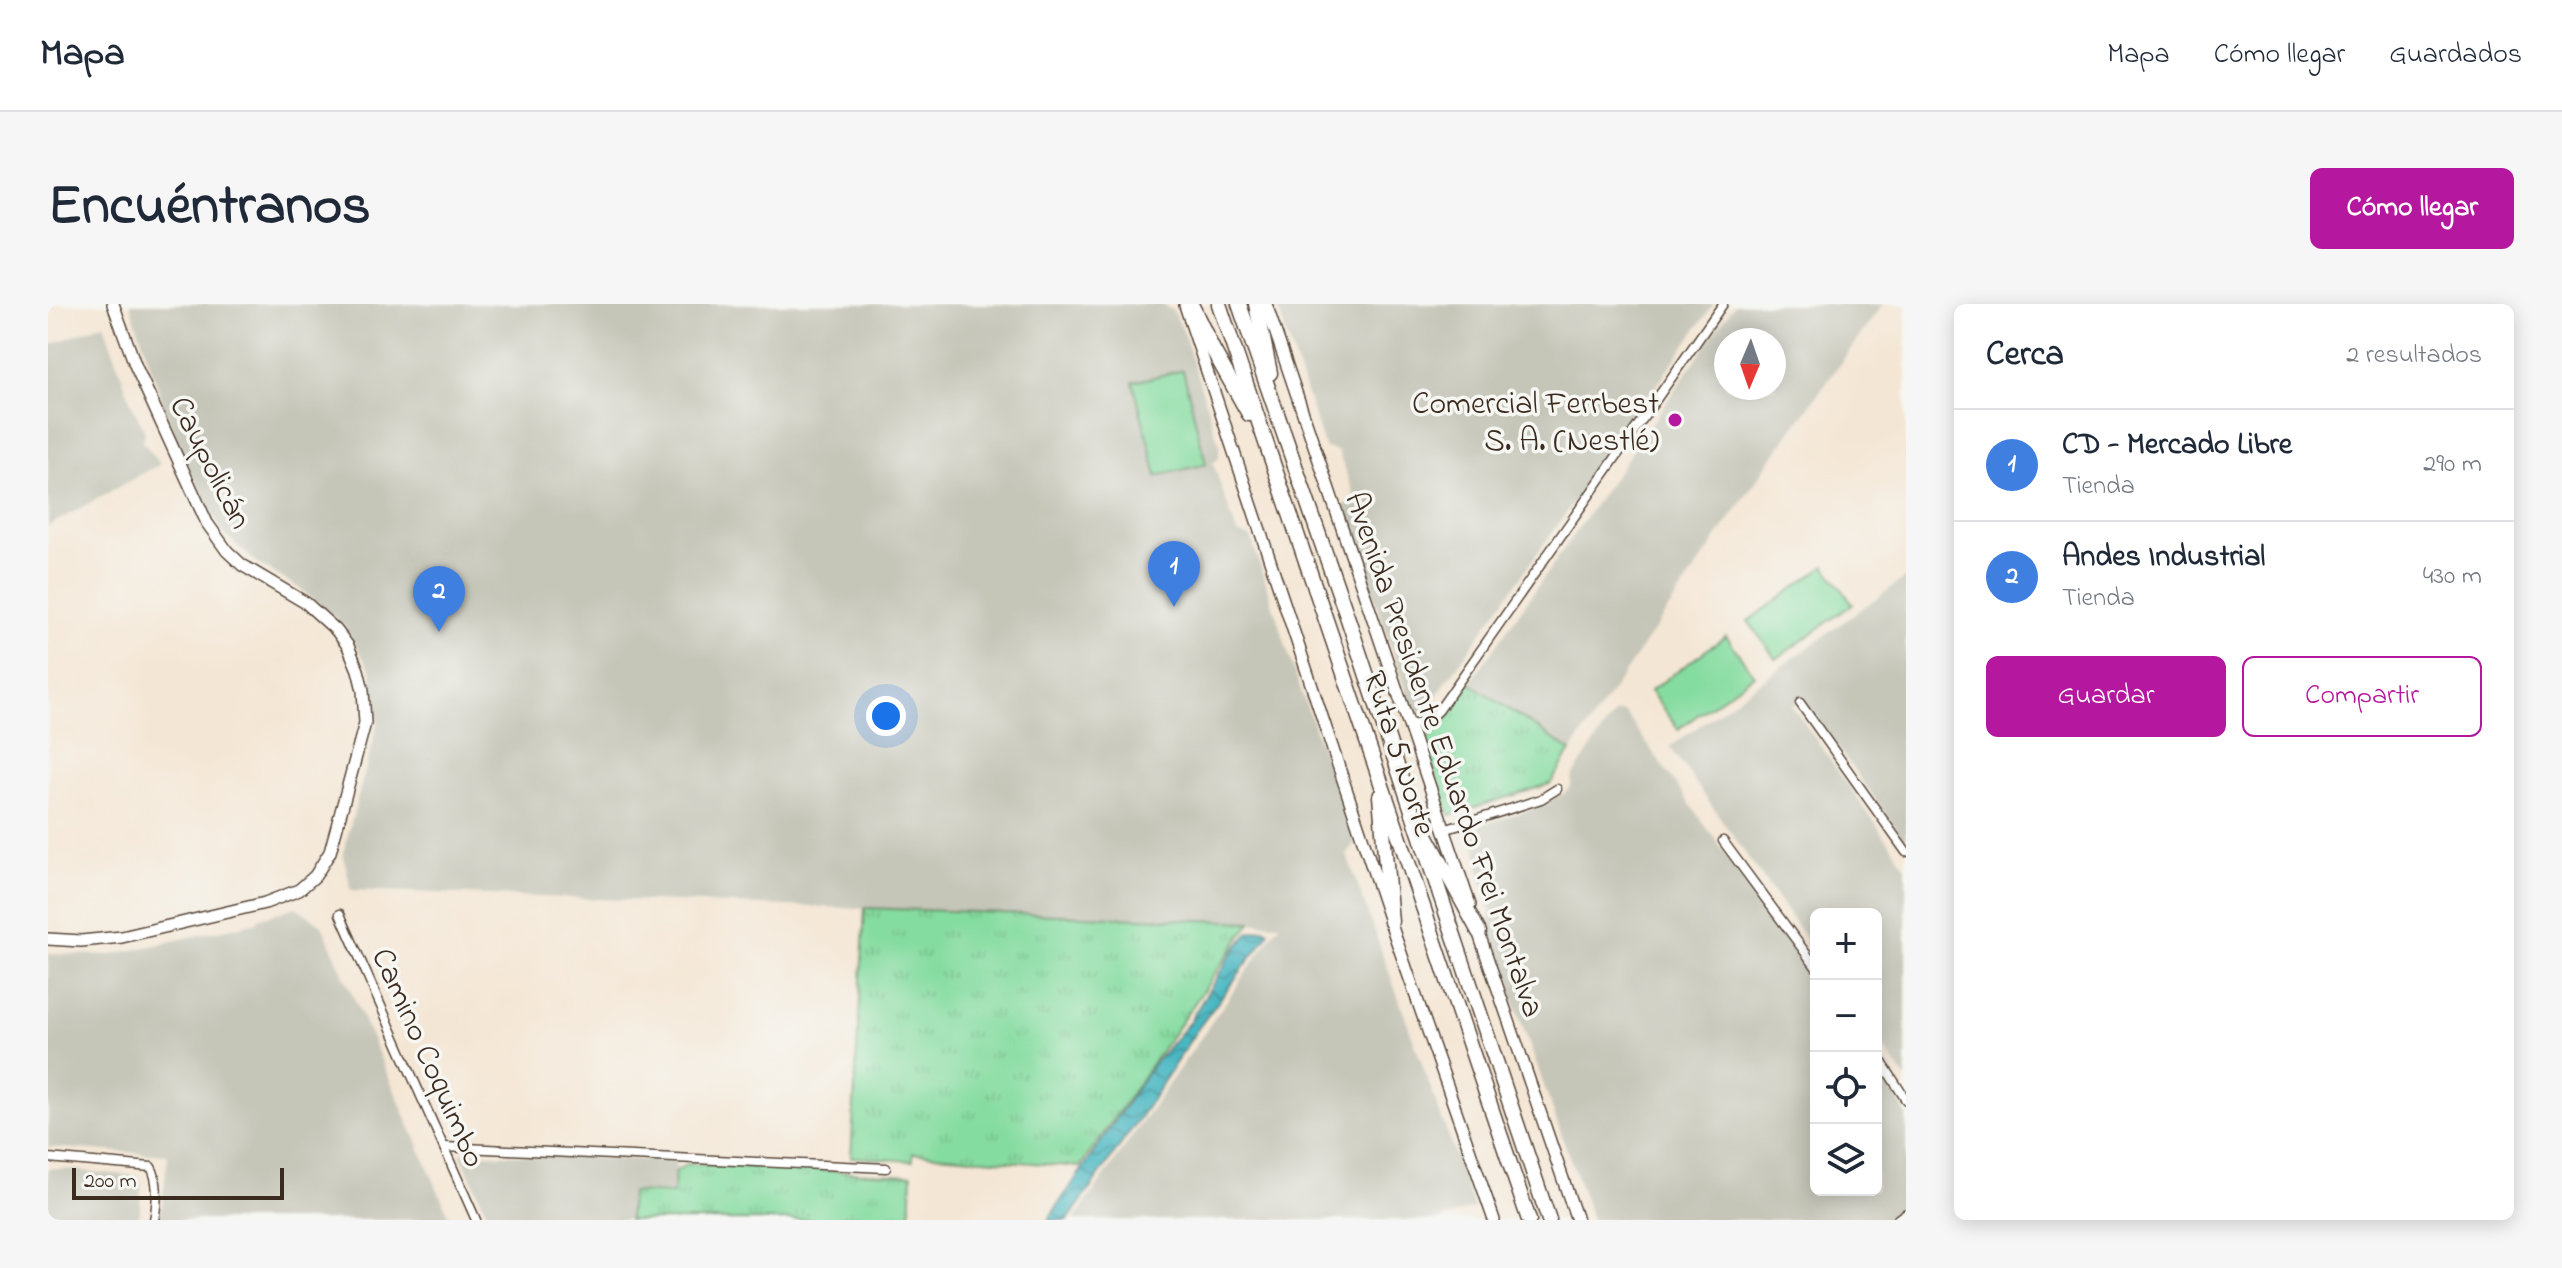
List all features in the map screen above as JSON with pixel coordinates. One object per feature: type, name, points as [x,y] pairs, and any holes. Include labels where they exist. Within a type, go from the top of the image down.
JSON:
[{"type":"highway","points":[[1191,304],[1268,450]]},
{"type":"highway","name":"Ruta 5 Norte","points":[[1219,304],[1529,1220]]},
{"type":"highway","name":"Ruta 5 Norte","points":[[1239,304],[1549,1220]]},
{"type":"highway","points":[[1256,304],[1279,425]]},
{"type":"highway","points":[[1375,764],[1391,922]]},
{"type":"highway","points":[[1412,813],[1479,932]]},
{"type":"main road","name":"Caupolicán","points":[[48,939],[81,941],[122,937],[265,903],[299,890],[315,876],[330,852],[365,723],[365,703],[358,670],[348,646],[336,630],[306,603],[242,565],[227,551],[207,523],[136,367],[113,304]]},
{"type":"main road","points":[[1185,304],[1494,1220]]},
{"type":"main road","name":"Avenida Presidente Eduardo Frei Montalva","points":[[1266,304],[1577,1220]]},
{"type":"main road","points":[[1899,1220],[1906,1215]]},
{"type":"street","points":[[1409,726],[1430,719],[1439,710],[1723,304]]},
{"type":"street","points":[[1800,703],[1906,852]]},
{"type":"street","points":[[1444,830],[1541,799],[1557,789]]},
{"type":"street","points":[[1723,841],[1810,959]]},
{"type":"street","name":"Camino Coquimbo","points":[[340,914],[476,1220]]},
{"type":"street","points":[[1882,1062],[1906,1100]]},
{"type":"street","points":[[444,1147],[886,1168]]},
{"type":"street","points":[[48,1158],[151,1167],[155,1173],[154,1220]]},
{"type":"shaded area","points":[[130,304],[1161,304],[1173,311],[1183,331],[1219,444],[1219,458],[1213,463],[1214,466],[1237,533],[1251,537],[1295,674],[1355,842],[1347,855],[1474,1208],[1439,1220],[1074,1220],[1280,924],[351,890],[343,853],[378,723],[371,671],[344,625],[302,590],[260,565],[223,533],[177,445]]},
{"type":"shaded area","points":[[1276,304],[1714,304],[1430,705],[1424,713],[1419,713],[1414,712],[1343,507],[1355,497],[1338,451],[1325,448]]},
{"type":"shaded area","points":[[1735,304],[1883,304],[1769,462],[1571,751],[1470,683],[1714,334],[1714,400],[1786,400],[1786,328],[1718,328]]},
{"type":"shaded area","points":[[104,324],[131,403],[145,432],[142,441],[160,464],[48,526],[48,346]]},
{"type":"shaded area","points":[[1906,577],[1906,842],[1803,699],[1792,706],[1906,867],[1906,1079],[1882,1045],[1882,908],[1810,908],[1810,945],[1670,747]]},
{"type":"shaded area","points":[[1625,713],[1810,973],[1810,1196],[1882,1196],[1882,1073],[1906,1114],[1906,1185],[1902,1187],[1906,1193],[1906,1204],[1885,1220],[1592,1220],[1496,951],[1489,927],[1491,911],[1472,828],[1550,803],[1554,797],[1564,794],[1571,786],[1573,775],[1614,714]]},
{"type":"shaded area","points":[[296,907],[322,925],[451,1220],[160,1220],[168,1155],[48,1147],[48,954],[111,955],[258,922],[258,919]]},
{"type":"shaded area","points":[[460,1153],[676,1161],[674,1195],[632,1192],[629,1220],[490,1220]]},
{"type":"shaded area","points":[[48,1168],[136,1176],[141,1185],[137,1220],[48,1220]]},
{"type":"green space","points":[[1183,370],[1206,464],[1157,476],[1133,382]]},
{"type":"green space","points":[[1825,566],[1853,604],[1776,659],[1748,621]]},
{"type":"green space","points":[[1726,636],[1754,675],[1678,729],[1650,691]]},
{"type":"green space","points":[[1470,683],[1571,751],[1550,784],[1450,815],[1424,742]]},
{"type":"green space","points":[[865,908],[1251,922],[1080,1167],[913,1153],[913,1161],[851,1157]]},
{"type":"green space","points":[[687,1164],[912,1175],[910,1220],[629,1220],[631,1192],[673,1194],[675,1172]]},
{"type":"water","points":[[1263,929],[1269,931],[1267,936],[1196,1031],[1068,1220],[1048,1220],[1152,1066],[1188,1024],[1234,950],[1249,933]]},
{"type":"place","name":"Comercial Ferrbest S. A. (Nestlé)","points":[[1675,420]]},
{"type":"place","name":"CD - Mercado Libre","points":[[1174,607]]},
{"type":"place","name":"Andes Industrial","points":[[439,632]]}]
